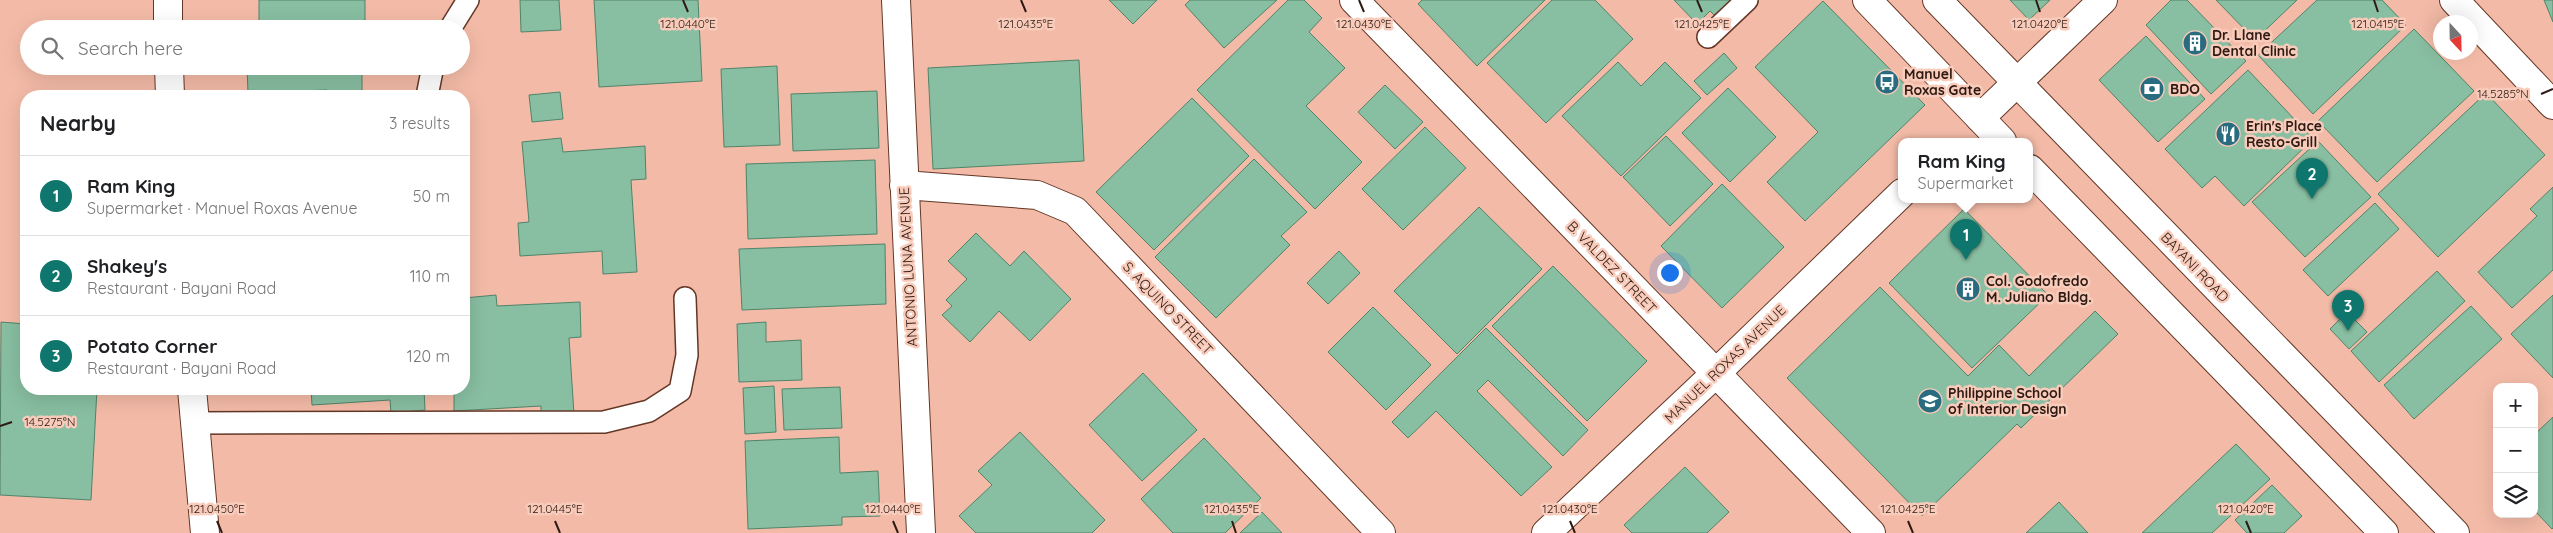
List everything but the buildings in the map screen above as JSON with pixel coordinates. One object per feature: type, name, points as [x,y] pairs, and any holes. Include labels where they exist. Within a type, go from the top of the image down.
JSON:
[{"type":"street","points":[[168,0],[168,20]]},
{"type":"street","name":"ANTONIO LUNA AVENUE","points":[[896,0],[921,533]]},
{"type":"street","name":"B. VALDEZ STREET","points":[[1354,0],[1871,533]]},
{"type":"street","points":[[1867,0],[1999,138]]},
{"type":"street","name":"BAYANI ROAD","points":[[1937,0],[2455,533]]},
{"type":"street","points":[[1980,118],[2103,0]]},
{"type":"street","points":[[2454,0],[2553,105]]},
{"type":"street","points":[[169,75],[170,90]]},
{"type":"street","points":[[2033,172],[2384,533]]},
{"type":"street","name":"S. AQUINO STREET","points":[[904,185],[1037,195],[1075,212],[1381,533]]},
{"type":"street","name":"MANUEL ROXAS AVENUE","points":[[1546,533],[1715,374],[1898,197]]},
{"type":"street","points":[[193,395],[205,533]]},
{"type":"lane","points":[[456,20],[468,0]]},
{"type":"lane","points":[[1708,37],[1747,0]]},
{"type":"lane","points":[[428,90],[431,75]]},
{"type":"lane","points":[[195,422],[604,422],[648,411],[680,391],[688,355],[686,298]]},
{"type":"place","name":"Dr. Llane Dental Clinic","points":[[2195,43]]},
{"type":"place","name":"Manuel Roxas Gate","points":[[1887,82]]},
{"type":"place","name":"BDO","points":[[2152,89]]},
{"type":"place","name":"Erin's Place Resto-Grill","points":[[2228,134]]},
{"type":"place","name":"Shakey's","points":[[2312,199]]},
{"type":"place","name":"Ram King","points":[[1966,260]]},
{"type":"place","name":"Col. Godofredo M. Juliano Bldg.","points":[[1968,289]]},
{"type":"place","name":"Potato Corner","points":[[2348,331]]},
{"type":"place","name":"Philippine School of Interior Design","points":[[1930,401]]}]
